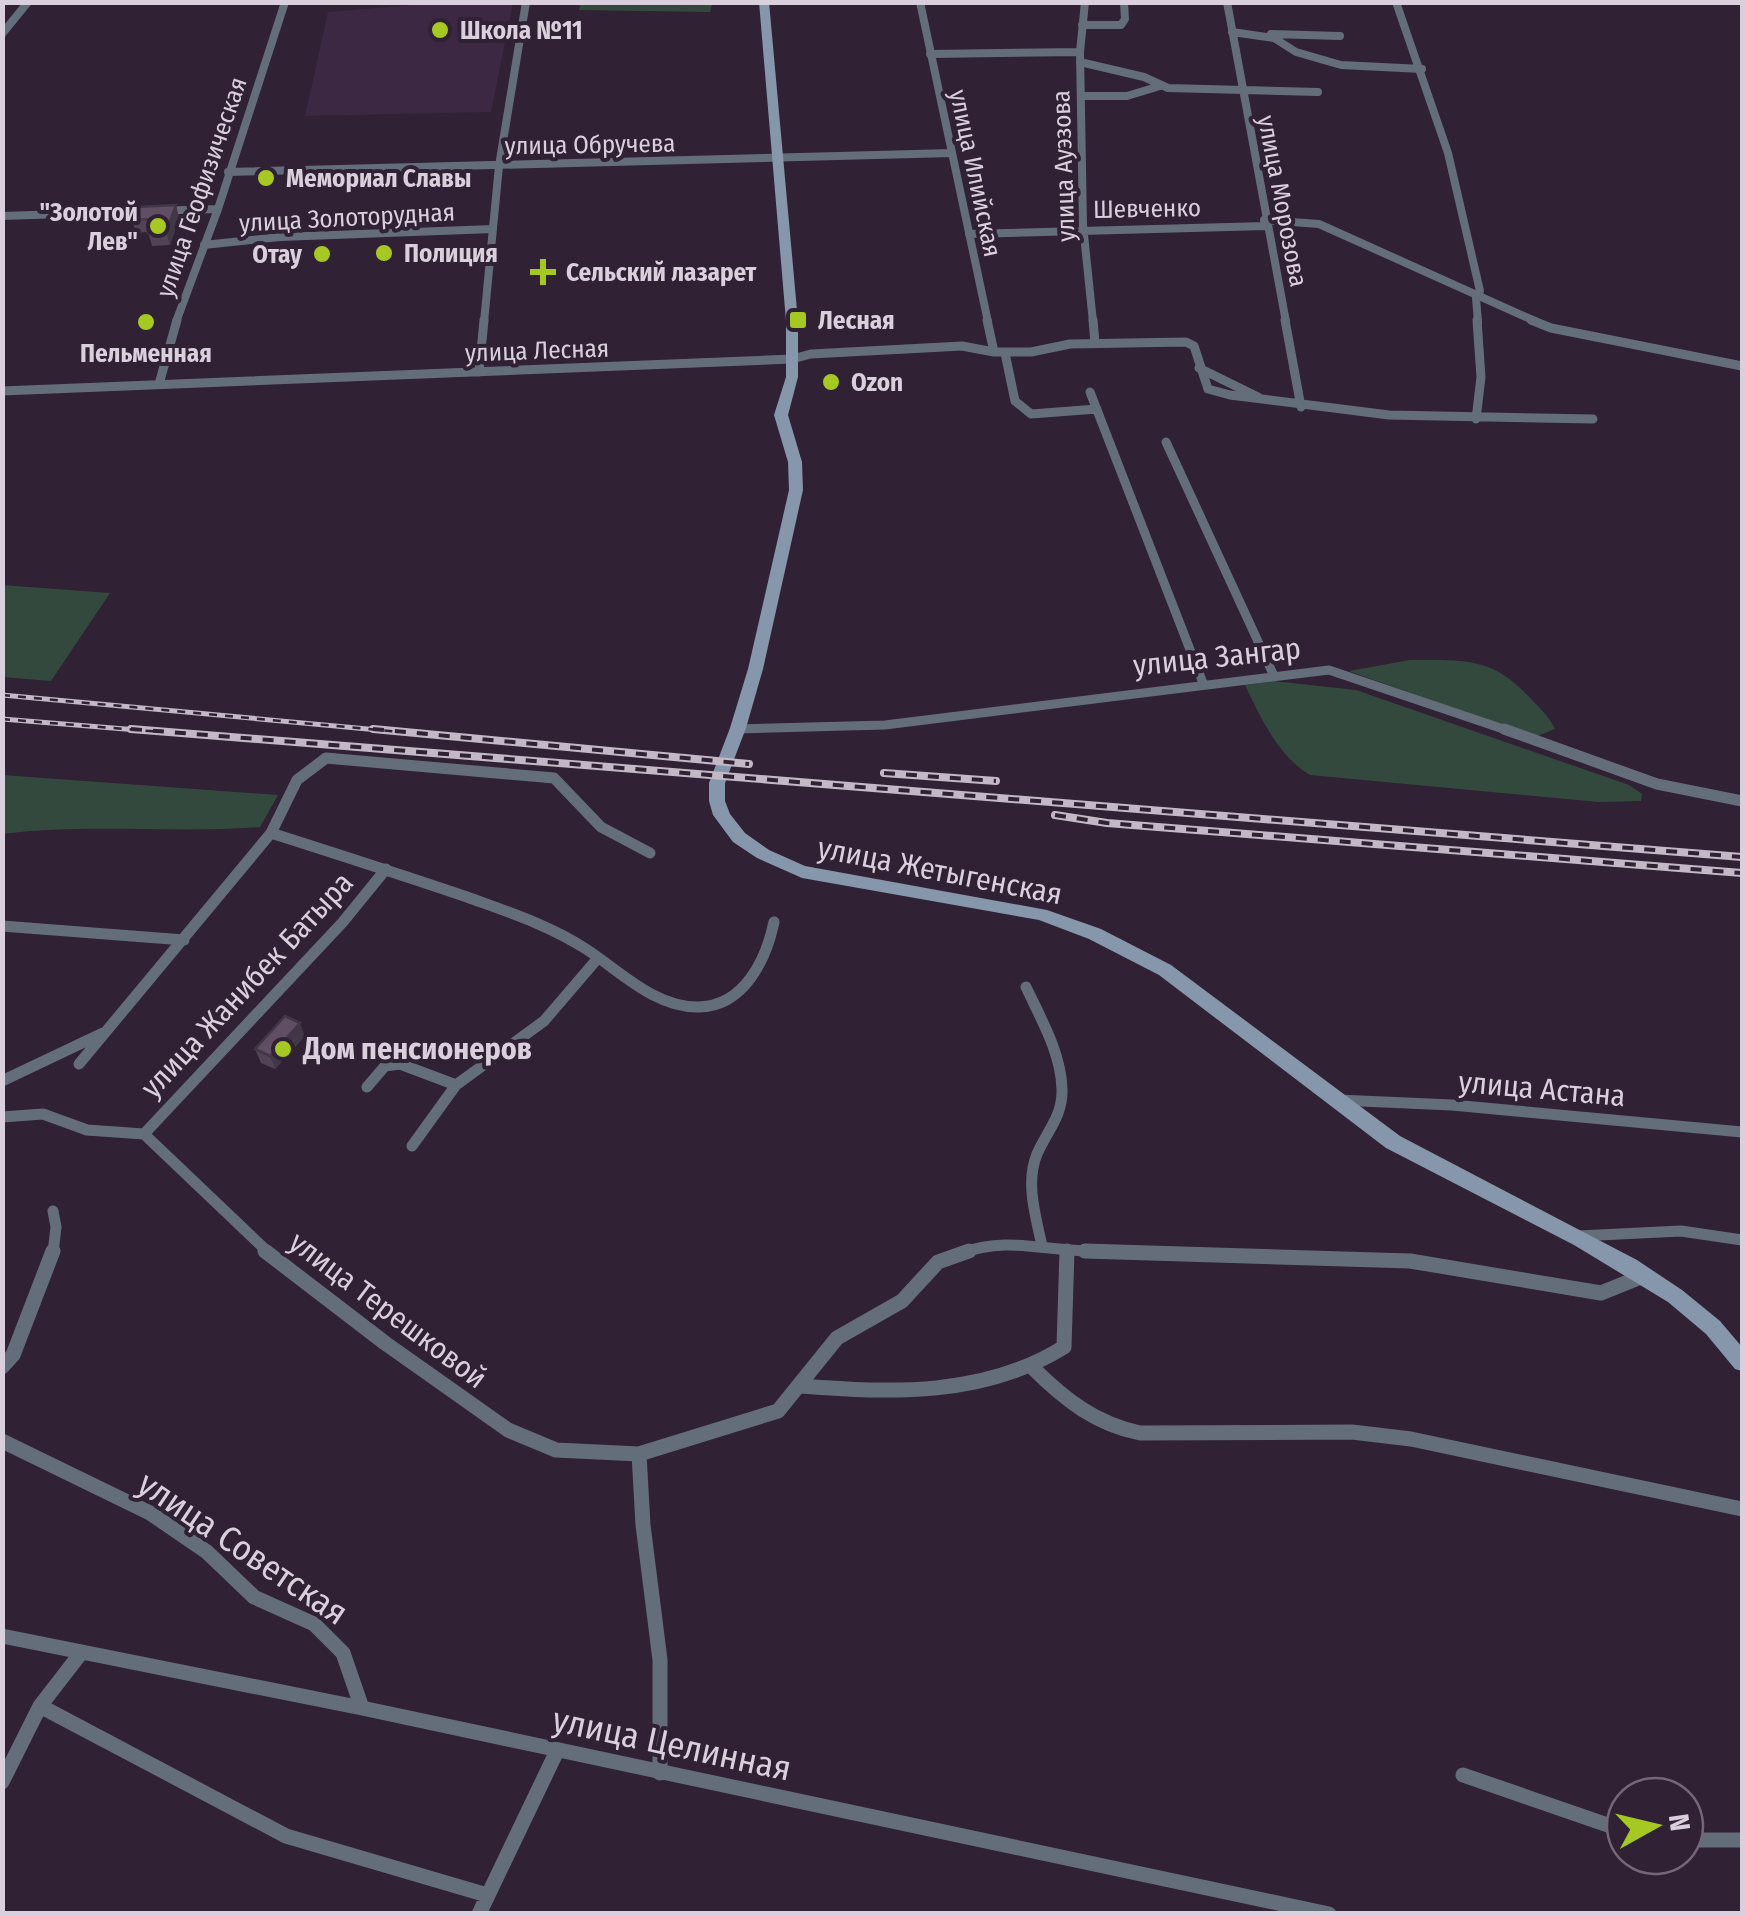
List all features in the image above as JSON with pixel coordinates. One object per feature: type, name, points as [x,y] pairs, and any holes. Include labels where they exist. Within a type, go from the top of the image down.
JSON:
[{"type":"main road","name":"улица Жетыгенская","points":[[764,2],[792,321],[792,377],[781,415],[795,462],[796,490],[738,729],[719,776],[716,800],[736,835],[765,856],[826,877],[1041,914],[1095,934],[1165,970],[1430,1165],[1643,1276],[1689,1306],[1728,1340],[1742,1362]]},
{"type":"street","points":[[2,34],[28,2]]},
{"type":"street","name":"улица Геофизическая","points":[[159,384],[284,2]]},
{"type":"street","points":[[479,372],[498,166],[526,2]]},
{"type":"street","name":"улица Илийская","points":[[920,2],[986,328],[999,352],[1015,401],[1031,414],[1096,409]]},
{"type":"street","points":[[1084,2],[1080,56],[1160,86]]},
{"type":"street","points":[[1082,25],[1121,25],[1125,19],[1124,2]]},
{"type":"street","name":"улица Морозова","points":[[1227,2],[1301,407]]},
{"type":"street","points":[[1396,2],[1422,69],[1452,168],[1480,291],[1476,298],[1481,377],[1476,419]]},
{"type":"street","points":[[1232,32],[1340,36]]},
{"type":"street","points":[[1262,35],[1307,56],[1341,65],[1422,69]]},
{"type":"street","name":"улица Ауэзова","points":[[930,54],[1080,56],[1083,230],[1096,342]]},
{"type":"street","points":[[1081,96],[1127,96],[1160,86],[1318,92]]},
{"type":"street","name":"улица Обручева","points":[[228,172],[952,153]]},
{"type":"street","points":[[2,216],[218,209]]},
{"type":"street","name":"Шевченко","points":[[969,234],[1296,219],[1319,224],[1476,298],[1550,328],[1742,366]]},
{"type":"street","name":"улица Золоторудная","points":[[204,245],[330,234],[492,229]]},
{"type":"street","points":[[962,346],[986,328]]},
{"type":"street","points":[[1096,342],[1189,342],[1194,346],[1208,389],[1231,397],[1301,407],[1476,419],[1592,419]]},
{"type":"street","name":"улица Лесная","points":[[2,391],[792,359],[811,354],[962,346],[1035,352],[1096,342]]},
{"type":"street","points":[[1090,392],[1203,682]]},
{"type":"street","points":[[1166,442],[1274,676]]},
{"type":"street","name":"улица Зангар","points":[[738,729],[885,725],[1203,682],[1329,670],[1657,784],[1742,801]]},
{"type":"street","points":[[79,1064],[271,833],[291,785],[301,773],[326,758],[554,778],[602,827],[650,854]]},
{"type":"street","points":[[271,833],[508,912],[561,935],[677,1004],[717,1004],[736,996],[758,967],[774,922]]},
{"type":"street","name":"улица Жанибек Батыра","points":[[144,1134],[342,922],[386,869]]},
{"type":"street","points":[[2,926],[184,940]]},
{"type":"street","points":[[412,1146],[456,1085],[544,1020],[598,958]]},
{"type":"street","points":[[1026,986],[1047,1033],[1062,1104],[1033,1165],[1042,1246]]},
{"type":"street","points":[[2,1080],[109,1030]]},
{"type":"street","points":[[367,1087],[385,1066],[400,1064],[456,1085]]},
{"type":"street","name":"улица Астана","points":[[1338,1100],[1452,1106],[1742,1132]]},
{"type":"street","points":[[2,1118],[43,1114],[87,1130],[144,1134]]},
{"type":"street","name":"улица Терешковой","points":[[144,1134],[257,1244],[385,1343],[508,1430],[556,1450],[638,1454],[778,1411],[838,1338],[902,1302],[938,1262],[984,1245],[1410,1262],[1601,1293],[1643,1276]]},
{"type":"street","points":[[2,1367],[12,1355],[50,1264],[57,1235],[53,1211]]},
{"type":"street","points":[[1571,1237],[1659,1230],[1718,1233],[1742,1240]]},
{"type":"street","points":[[801,1386],[850,1390],[974,1384],[1033,1368],[1064,1347],[1070,1324],[1064,1269],[1068,1250]]},
{"type":"street","points":[[1033,1368],[1081,1411],[1110,1428],[1140,1433],[1352,1432],[1411,1439],[1742,1510]]},
{"type":"street","name":"улица Советская","points":[[2,1441],[150,1512],[207,1552],[254,1597],[314,1624],[343,1653],[362,1708]]},
{"type":"street","points":[[638,1454],[660,1660],[660,1773]]},
{"type":"street","name":"улица Целинная","points":[[2,1636],[362,1708],[1329,1914]]},
{"type":"street","points":[[2,1782],[40,1706],[81,1653]]},
{"type":"street","points":[[40,1706],[286,1836],[486,1895]]},
{"type":"street","points":[[479,1914],[557,1751]]},
{"type":"street","points":[[1463,1775],[1605,1824]]},
{"type":"street","points":[[1705,1840],[1742,1840]]},
{"type":"shaded area","points":[[450,2],[513,3],[491,112],[305,116],[328,12]]},
{"type":"green space","points":[[581,2],[712,3],[710,12],[579,10]]},
{"type":"green space","points":[[2,585],[110,593],[51,681],[3,677]]},
{"type":"green space","points":[[1410,660],[1462,661],[1490,668],[1517,685],[1555,729],[1535,737],[1349,671]]},
{"type":"green space","points":[[1273,681],[1356,690],[1629,785],[1642,794],[1641,801],[1599,802],[1310,775],[1280,747],[1245,685]]},
{"type":"green space","points":[[2,775],[278,795],[260,827],[67,829],[3,834]]},
{"type":"building","points":[[176,205],[166,232],[148,233],[153,219],[132,220],[137,207]]},
{"type":"building","points":[[285,1016],[300,1023],[270,1056],[255,1049]]},
{"type":"railway","points":[[2,695],[400,732]]},
{"type":"railway","points":[[2,719],[162,732]]},
{"type":"railway","points":[[131,729],[1742,857]]},
{"type":"railway","points":[[373,729],[749,764]]},
{"type":"railway","points":[[884,773],[996,781]]},
{"type":"railway","points":[[1055,815],[1107,823],[1742,873]]},
{"type":"place","name":"Школа №11","points":[[440,30]]},
{"type":"place","name":"Мемориал Славы","points":[[266,178]]},
{"type":"place","name":"\"Золотой Лев\"","points":[[158,226]]},
{"type":"place","name":"Полиция","points":[[384,253]]},
{"type":"place","name":"Отау","points":[[322,254]]},
{"type":"place","name":"Сельский лазарет","points":[[543,272]]},
{"type":"place","name":"Лесная","points":[[798,320]]},
{"type":"place","name":"Пельменная","points":[[146,322]]},
{"type":"place","name":"Ozon","points":[[831,382]]},
{"type":"place","name":"Дом пенсионеров","points":[[283,1049]]}]
